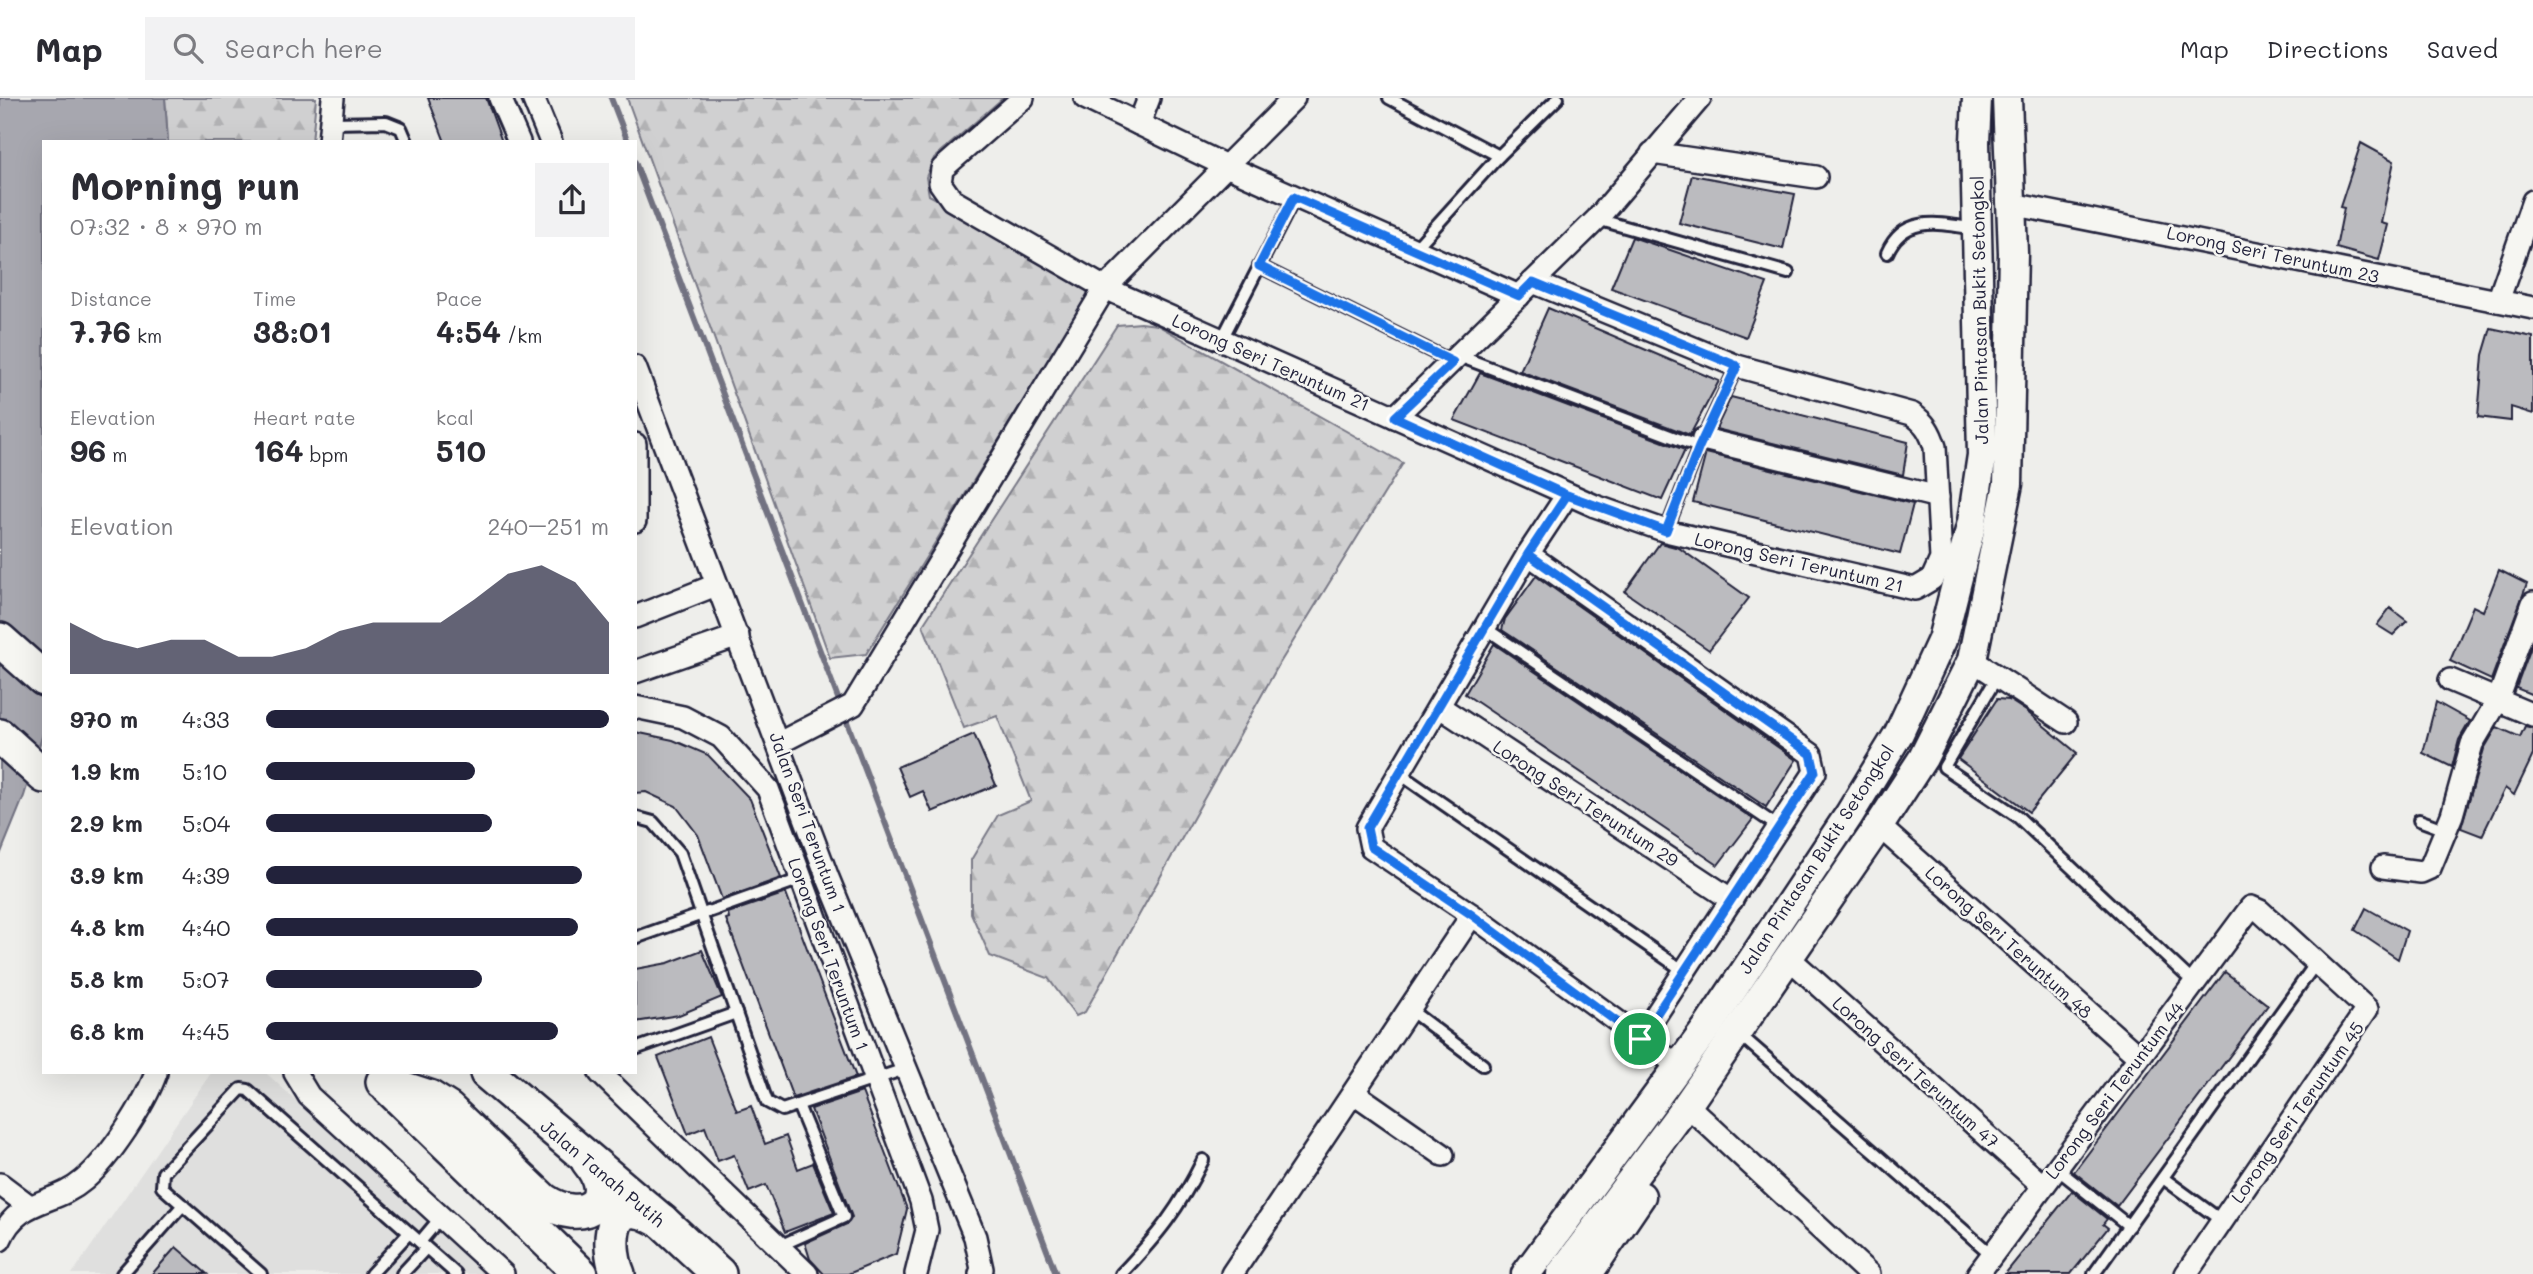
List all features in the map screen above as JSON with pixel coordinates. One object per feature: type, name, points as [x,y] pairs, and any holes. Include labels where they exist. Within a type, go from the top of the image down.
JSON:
[{"type":"highway","points":[[0,640],[42,677]]},
{"type":"highway","points":[[0,736],[42,774]]},
{"type":"highway","name":"Jalan Tanah Putih","points":[[487,1074],[663,1222],[719,1274]]},
{"type":"highway","points":[[378,1077],[429,1097],[448,1109],[543,1200],[559,1211],[576,1214],[592,1207],[601,1192],[599,1175],[588,1161]]},
{"type":"highway","points":[[378,1077],[581,1274]]},
{"type":"highway","points":[[618,1274],[612,1261],[610,1234],[620,1219],[629,1213],[640,1211],[663,1222]]},
{"type":"main road","name":"Jalan Pintasan Bukit Setongkol","points":[[1526,1274],[1709,1025],[1885,756],[1942,640],[1972,523],[1982,455],[1976,229],[1977,98]]},
{"type":"main road","name":"Jalan Pintasan Bukit Setongkol","points":[[1588,1274],[1642,1195],[1661,1160],[1668,1129],[1789,958],[1923,758],[1972,660],[2008,484],[2013,253],[2007,98]]},
{"type":"main road","points":[[1977,265],[1994,252],[2013,253]]},
{"type":"main road","points":[[1504,1274],[1669,1059],[1709,1025]]},
{"type":"main road","points":[[1560,1274],[1668,1129]]},
{"type":"street","points":[[330,132],[333,98]]},
{"type":"street","points":[[500,98],[518,140]]},
{"type":"street","points":[[533,98],[550,140]]},
{"type":"street","name":"Lorong Seri Teruntum 21","points":[[1023,98],[942,169],[940,183],[952,200],[1105,288],[1567,495],[1666,531],[1915,589],[1932,579],[1941,559],[1938,497]]},
{"type":"street","points":[[1085,98],[1413,252],[1526,289],[1737,366],[1912,414],[1930,431],[1935,447],[1938,497],[1701,443]]},
{"type":"street","points":[[1139,124],[1149,98]]},
{"type":"street","points":[[779,743],[844,710],[1105,288],[1294,98]]},
{"type":"street","points":[[1395,417],[1597,219],[1653,153],[1690,100]]},
{"type":"street","points":[[1653,153],[1816,177]]},
{"type":"street","points":[[2498,301],[2533,201]]},
{"type":"street","name":"Lorong Seri Teruntum 23","points":[[2012,204],[2533,308]]},
{"type":"street","name":"Jalan Seri Teruntum 1","points":[[637,373],[828,878],[975,1237],[982,1269],[980,1274]]},
{"type":"street","points":[[1567,495],[1528,554],[1367,828],[1371,847],[1472,915],[1669,1059]]},
{"type":"street","points":[[1528,554],[1811,754],[1815,772],[1640,1039]]},
{"type":"street","points":[[637,616],[716,585]]},
{"type":"street","points":[[2383,867],[2421,872],[2430,868],[2446,830],[2472,744],[2498,699],[2533,603]]},
{"type":"street","points":[[637,671],[738,636]]},
{"type":"street","points":[[1972,660],[2066,722]]},
{"type":"street","points":[[2450,680],[2533,715]]},
{"type":"street","name":"Lorong Seri Teruntum 1","points":[[637,707],[683,717],[721,737],[768,789],[923,1210],[927,1230],[916,1274]]},
{"type":"street","name":"Lorong Seri Teruntum 29","points":[[1440,707],[1732,900]]},
{"type":"street","name":"Lorong Seri Teruntum 48","points":[[1879,826],[2139,1057]]},
{"type":"street","name":"Lorong Seri Teruntum 44","points":[[1978,1274],[2251,907]]},
{"type":"street","name":"Lorong Seri Teruntum 45","points":[[2186,1274],[2365,1013],[2365,1004],[2251,907]]},
{"type":"street","points":[[1236,1272],[1472,915]]},
{"type":"street","name":"Lorong Seri Teruntum 47","points":[[1789,958],[2050,1177]]},
{"type":"street","points":[[0,1240],[15,1216],[28,1205],[66,1193],[86,1179],[118,1138],[155,1074]]},
{"type":"street","points":[[296,1074],[309,1096],[503,1274]]},
{"type":"street","points":[[601,1074],[807,1274]]},
{"type":"street","points":[[1354,1093],[1443,1155]]},
{"type":"street","points":[[1687,1105],[1869,1274]]},
{"type":"street","points":[[0,1184],[28,1205]]},
{"type":"lane","points":[[1389,98],[1499,156]]},
{"type":"lane","points":[[1413,252],[1499,156],[1558,98]]},
{"type":"lane","points":[[330,132],[386,122],[401,128],[406,140]]},
{"type":"lane","points":[[1222,339],[1294,197]]},
{"type":"lane","points":[[1597,219],[1788,273]]},
{"type":"lane","points":[[1887,253],[1892,241],[1912,226],[1931,222],[1976,229]]},
{"type":"lane","points":[[1259,266],[1456,359],[1701,443]]},
{"type":"lane","points":[[1666,531],[1701,443],[1737,366]]},
{"type":"lane","points":[[1485,628],[1780,828]]},
{"type":"lane","points":[[1997,677],[1944,767],[2017,816],[2194,983]]},
{"type":"lane","points":[[1400,774],[1684,971]]},
{"type":"lane","points":[[637,818],[653,822],[680,853],[699,916],[766,1102],[782,1110],[905,1069]]},
{"type":"lane","points":[[2419,820],[2446,830]]},
{"type":"lane","points":[[637,937],[802,879]]},
{"type":"lane","points":[[2094,1274],[2316,963]]},
{"type":"lane","points":[[1410,1010],[1483,1065]]},
{"type":"lane","points":[[637,1048],[736,1013]]},
{"type":"lane","points":[[1738,1032],[1992,1255]]},
{"type":"lane","points":[[261,1274],[162,1187],[163,1173],[242,1089],[248,1090],[456,1274]]},
{"type":"lane","points":[[777,1247],[844,1217],[798,1105]]},
{"type":"lane","points":[[1121,1274],[1163,1230],[1184,1199],[1203,1160]]},
{"type":"lane","points":[[2050,1177],[2129,1226]]},
{"type":"lane","points":[[2163,1178],[2222,1221]]},
{"type":"lane","points":[[122,1274],[183,1205]]},
{"type":"lane","points":[[402,1274],[441,1217]]},
{"type":"lane","points":[[371,1274],[409,1233]]},
{"type":"shaded area","points":[[0,98],[165,98],[168,140],[42,140],[42,737],[24,796],[0,855]]},
{"type":"shaded area","points":[[210,1074],[267,1074],[487,1274],[72,1274]]},
{"type":"green space","points":[[165,98],[316,98],[312,140],[168,140]]},
{"type":"green space","points":[[627,98],[1003,98],[934,158],[926,177],[929,195],[1088,281],[1087,298],[866,654],[830,658]]},
{"type":"green space","points":[[1117,325],[1157,325],[1403,463],[1278,666],[1085,1012],[1076,1016],[1048,978],[990,956],[971,913],[971,860],[998,815],[1031,801],[997,716],[964,728],[923,625]]},
{"type":"building","points":[[428,98],[486,98],[501,140],[444,140]]},
{"type":"building","points":[[2361,143],[2394,161],[2381,223],[2388,225],[2379,260],[2336,248],[2344,208],[2340,207]]},
{"type":"building","points":[[1692,175],[1795,194],[1783,249],[1679,223]]},
{"type":"building","points":[[1632,237],[1767,283],[1746,337],[1611,288]]},
{"type":"building","points":[[1548,308],[1719,381],[1690,435],[1520,371]]},
{"type":"building","points":[[2491,328],[2533,337],[2533,414],[2511,407],[2511,421],[2478,417],[2483,355]]},
{"type":"building","points":[[1480,373],[1685,450],[1662,500],[1454,420]]},
{"type":"building","points":[[1731,397],[1908,442],[1903,475],[1716,429]]},
{"type":"building","points":[[1706,453],[1913,504],[1900,554],[1693,502]]},
{"type":"building","points":[[1660,543],[1679,548],[1749,598],[1709,650],[1625,592]]},
{"type":"building","points":[[2499,570],[2527,584],[2491,680],[2450,661],[2473,606],[2483,611]]},
{"type":"building","points":[[1536,576],[1796,760],[1766,807],[1502,630],[1505,619]]},
{"type":"building","points":[[2390,608],[2407,621],[2393,635],[2377,625]]},
{"type":"building","points":[[2533,642],[2533,695],[2516,688]]},
{"type":"building","points":[[1494,644],[1753,819],[1718,865],[1465,694]]},
{"type":"building","points":[[1997,699],[2009,700],[2026,711],[2077,753],[2029,812],[1958,759]]},
{"type":"building","points":[[2436,702],[2470,721],[2459,740],[2452,767],[2423,753]]},
{"type":"building","points":[[2525,726],[2533,728],[2533,755],[2514,795],[2505,788],[2482,836],[2461,828],[2484,749],[2497,727],[2520,737]]},
{"type":"building","points":[[637,732],[673,740],[708,755],[750,799],[781,878],[722,899],[698,835],[676,806],[646,792],[637,793]]},
{"type":"building","points":[[974,734],[996,785],[932,812],[923,791],[910,797],[897,767]]},
{"type":"building","points":[[786,893],[856,1077],[793,1098],[726,919],[729,918],[728,913]]},
{"type":"building","points":[[2366,908],[2407,931],[2398,959],[2355,930]]},
{"type":"building","points":[[702,950],[722,997],[679,1015],[637,1022],[637,969],[668,963]]},
{"type":"building","points":[[2225,972],[2268,1005],[2117,1206],[2074,1172]]},
{"type":"building","points":[[708,1037],[737,1111],[751,1106],[765,1144],[786,1136],[798,1169],[813,1163],[834,1213],[785,1232],[766,1185],[749,1192],[734,1155],[718,1161],[705,1127],[688,1134],[658,1057]]},
{"type":"building","points":[[862,1092],[907,1209],[896,1254],[848,1274],[824,1274],[810,1259],[805,1243],[847,1224],[852,1217],[811,1109]]},
{"type":"building","points":[[2072,1191],[2107,1219],[2103,1224],[2108,1228],[2071,1274],[2005,1274]]},
{"type":"building","points":[[176,1247],[207,1274],[152,1274]]},
{"type":"waterway","points":[[611,98],[627,140]]},
{"type":"waterway","points":[[637,167],[1056,1274]]},
{"type":"route","points":[[1640,1039],[1472,915],[1371,847],[1367,828],[1528,554],[1567,495],[1395,417],[1453,362],[1259,266],[1294,197],[1413,252],[1519,296],[1533,282],[1737,366],[1699,447],[1666,531],[1567,495],[1528,554],[1811,754],[1815,772],[1640,1039]]}]
